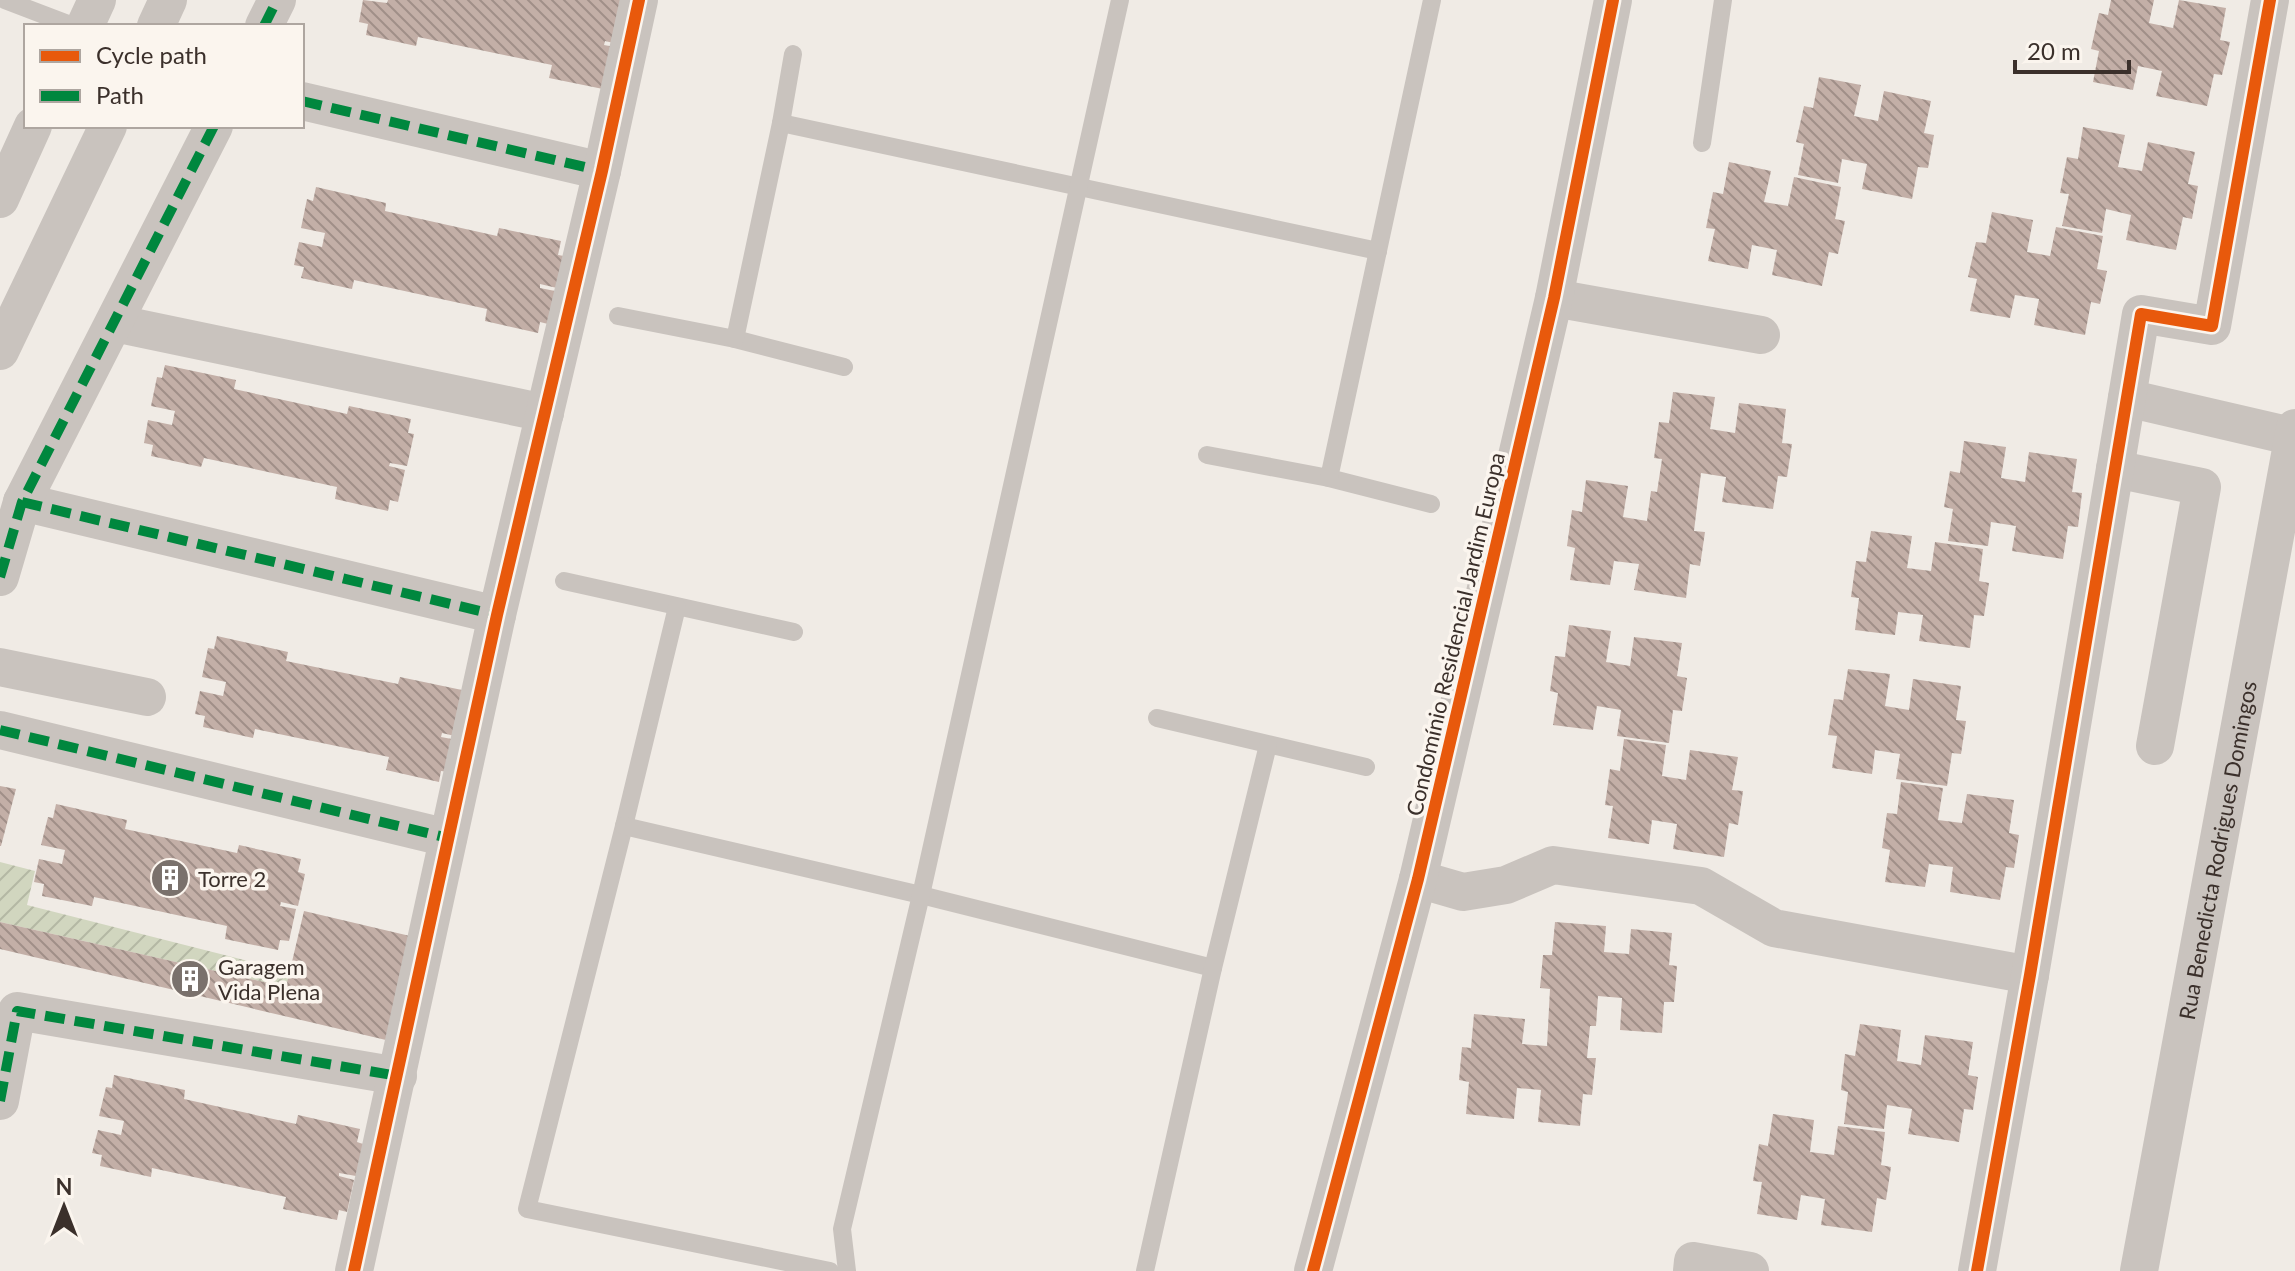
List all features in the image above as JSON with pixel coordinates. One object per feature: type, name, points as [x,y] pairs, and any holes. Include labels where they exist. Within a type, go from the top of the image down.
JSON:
[{"type":"street","points":[[86,24],[97,0]]},
{"type":"street","points":[[157,24],[168,0]]},
{"type":"street","points":[[265,24],[277,0]]},
{"type":"street","points":[[354,1271],[497,615],[602,171],[639,0]]},
{"type":"street","name":"Condomínio Residencial Jardim Europa","points":[[1313,1271],[1418,879],[1554,298],[1613,0]]},
{"type":"street","points":[[1977,1271],[2141,314],[2212,326],[2270,0]]},
{"type":"street","points":[[304,101],[602,171]]},
{"type":"street","points":[[0,199],[32,128]]},
{"type":"street","points":[[0,351],[107,128]]},
{"type":"street","points":[[0,577],[22,502],[213,128]]},
{"type":"street","points":[[1554,298],[1761,335]]},
{"type":"street","points":[[114,323],[545,413]]},
{"type":"street","points":[[2127,398],[2295,433]]},
{"type":"street","name":"Rua Benedicta Rodrigues Domingos","points":[[2139,1271],[2295,433]]},
{"type":"street","points":[[2115,469],[2202,487],[2155,746]]},
{"type":"street","points":[[22,502],[497,615]]},
{"type":"street","points":[[0,667],[147,697]]},
{"type":"street","points":[[0,730],[448,838]]},
{"type":"street","points":[[1418,879],[1463,892],[1506,885],[1553,865],[1701,886],[1774,928],[2030,975]]},
{"type":"street","points":[[0,1101],[8,1009],[398,1076]]},
{"type":"street","points":[[1692,1271],[1693,1261],[1750,1271]]},
{"type":"lane","points":[[5,0],[68,24]]},
{"type":"lane","points":[[847,1271],[842,1229],[921,895],[1120,0]]},
{"type":"lane","points":[[1329,478],[1432,0]]},
{"type":"lane","points":[[1702,143],[1723,0]]},
{"type":"lane","points":[[735,339],[793,54]]},
{"type":"lane","points":[[781,123],[1378,251]]},
{"type":"lane","points":[[618,316],[735,339],[844,367]]},
{"type":"lane","points":[[1207,455],[1329,478],[1431,504]]},
{"type":"lane","points":[[564,581],[794,632]]},
{"type":"lane","points":[[677,607],[527,1209],[830,1271]]},
{"type":"lane","points":[[1157,718],[1366,767]]},
{"type":"lane","points":[[1145,1271],[1213,968],[1268,745]]},
{"type":"lane","points":[[624,826],[921,895],[1213,968]]},
{"type":"green space","points":[[0,862],[35,871],[27,905],[291,972],[286,987],[0,922]]},
{"type":"building","points":[[363,0],[387,3],[388,0],[625,0],[622,45],[605,41],[604,45],[620,48],[603,89],[549,78],[552,65],[418,37],[416,46],[366,35],[368,24],[359,22]]},
{"type":"building","points":[[2111,0],[2154,0],[2149,23],[2173,28],[2179,0],[2226,8],[2220,40],[2230,42],[2222,75],[2214,74],[2207,106],[2156,96],[2162,71],[2138,66],[2133,90],[2093,82],[2099,51],[2091,49],[2099,13],[2108,15]]},
{"type":"building","points":[[1819,77],[1861,85],[1854,116],[1878,121],[1884,91],[1931,101],[1924,133],[1934,135],[1928,168],[1918,167],[1912,199],[1862,189],[1867,164],[1842,159],[1838,183],[1798,175],[1804,144],[1796,142],[1804,106],[1813,108]]},
{"type":"building","points":[[2083,127],[2125,135],[2118,167],[2142,171],[2148,142],[2195,152],[2188,184],[2198,186],[2192,219],[2183,217],[2176,250],[2126,240],[2131,215],[2106,209],[2102,233],[2062,226],[2069,194],[2060,193],[2067,157],[2078,159]]},
{"type":"building","points":[[1729,162],[1771,171],[1764,202],[1788,206],[1794,177],[1841,187],[1835,219],[1845,221],[1838,254],[1829,252],[1822,286],[1772,275],[1777,250],[1752,245],[1748,269],[1708,261],[1715,229],[1706,228],[1713,192],[1723,194]]},
{"type":"building","points":[[316,187],[386,203],[385,211],[497,236],[499,228],[561,241],[558,255],[564,256],[557,288],[540,284],[540,288],[555,291],[548,324],[540,322],[538,333],[485,321],[487,309],[354,280],[352,289],[301,278],[304,267],[294,265],[299,242],[322,247],[325,233],[301,228],[307,199],[313,201]]},
{"type":"building","points":[[1992,212],[2033,220],[2027,252],[2050,256],[2056,227],[2103,236],[2097,269],[2107,271],[2100,304],[2091,302],[2085,335],[2034,325],[2039,299],[2015,295],[2010,318],[1970,311],[1977,279],[1968,277],[1976,242],[1986,243]]},
{"type":"building","points":[[165,365],[236,380],[234,389],[347,414],[349,406],[411,419],[408,433],[414,434],[407,466],[390,463],[389,466],[405,470],[398,502],[390,500],[388,511],[335,499],[337,487],[204,458],[201,467],[151,456],[153,445],[144,443],[148,420],[172,425],[175,411],[151,406],[157,377],[162,378]]},
{"type":"building","points":[[1673,392],[1715,397],[1710,429],[1735,433],[1739,403],[1786,409],[1782,443],[1792,444],[1787,477],[1778,476],[1773,509],[1722,502],[1726,477],[1701,473],[1694,531],[1705,532],[1700,566],[1690,564],[1686,598],[1634,590],[1639,564],[1614,561],[1610,585],[1570,580],[1575,548],[1567,546],[1572,510],[1582,512],[1586,480],[1628,486],[1623,517],[1647,521],[1651,491],[1657,492],[1662,459],[1654,458],[1659,422],[1669,423]]},
{"type":"building","points":[[1964,441],[2006,447],[2001,478],[2025,482],[2029,452],[2077,459],[2072,492],[2082,493],[2078,527],[2068,526],[2063,559],[2012,551],[2016,526],[1991,522],[1988,546],[1948,541],[1953,509],[1944,507],[1950,471],[1960,473]]},
{"type":"building","points":[[1871,531],[1912,536],[1907,568],[1931,571],[1935,542],[1983,549],[1979,581],[1989,583],[1984,616],[1974,615],[1970,648],[1919,641],[1923,615],[1898,612],[1895,635],[1855,630],[1859,598],[1851,597],[1856,561],[1866,562]]},
{"type":"building","points":[[1569,625],[1611,631],[1606,662],[1630,666],[1634,637],[1682,643],[1677,676],[1687,678],[1682,711],[1673,710],[1669,743],[1617,736],[1621,710],[1597,706],[1593,730],[1553,725],[1558,693],[1550,691],[1555,656],[1565,657]]},
{"type":"building","points":[[217,636],[288,652],[286,661],[398,684],[400,677],[462,690],[459,737],[442,733],[441,737],[457,740],[449,772],[441,771],[439,782],[386,770],[389,757],[255,729],[253,738],[203,727],[205,716],[195,714],[200,691],[223,696],[226,682],[202,677],[208,648],[214,649]]},
{"type":"building","points":[[1848,669],[1890,674],[1885,706],[1909,710],[1913,679],[1961,686],[1956,720],[1966,721],[1961,754],[1952,753],[1947,786],[1896,779],[1900,754],[1875,750],[1872,774],[1832,768],[1837,736],[1828,735],[1834,699],[1843,700]]},
{"type":"building","points":[[1624,739],[1666,745],[1662,776],[1686,780],[1690,750],[1738,757],[1732,790],[1743,791],[1738,825],[1729,823],[1724,857],[1673,849],[1677,824],[1652,820],[1649,844],[1608,838],[1613,806],[1605,805],[1610,769],[1620,771]]},
{"type":"building","points":[[1901,782],[1943,788],[1938,820],[1962,823],[1967,794],[2014,800],[2009,833],[2019,835],[2014,868],[2006,867],[2000,900],[1950,892],[1953,867],[1929,864],[1925,887],[1885,882],[1890,850],[1882,848],[1887,813],[1897,814]]},
{"type":"building","points":[[0,786],[16,789],[1,846],[0,846]]},
{"type":"building","name":"Torre 2","points":[[56,804],[127,820],[125,829],[237,853],[239,845],[301,859],[298,872],[305,874],[298,906],[281,902],[280,906],[296,909],[289,941],[280,940],[278,950],[225,939],[227,926],[94,897],[92,906],[42,896],[44,884],[34,882],[39,859],[62,864],[65,850],[41,845],[48,817],[53,818]]},
{"type":"building","name":"Garagem Vida Plena","points":[[304,911],[410,936],[386,1040],[0,949],[0,922],[286,987]]},
{"type":"building","points":[[1555,922],[1606,926],[1604,952],[1629,954],[1631,929],[1672,933],[1669,965],[1677,966],[1674,1002],[1664,1002],[1662,1033],[1620,1030],[1622,998],[1598,996],[1596,1026],[1590,1026],[1587,1058],[1596,1058],[1592,1095],[1583,1094],[1580,1126],[1538,1122],[1541,1090],[1517,1088],[1514,1119],[1466,1114],[1469,1082],[1459,1080],[1462,1047],[1471,1048],[1474,1014],[1525,1019],[1522,1044],[1547,1046],[1550,989],[1540,988],[1543,955],[1552,955]]},
{"type":"building","points":[[1860,1024],[1901,1030],[1897,1061],[1921,1065],[1925,1035],[1973,1042],[1968,1075],[1978,1077],[1973,1110],[1964,1109],[1959,1142],[1908,1134],[1912,1109],[1887,1105],[1884,1129],[1844,1124],[1848,1092],[1841,1090],[1845,1054],[1855,1056]]},
{"type":"building","points":[[114,1075],[185,1090],[184,1099],[296,1124],[298,1115],[360,1129],[357,1142],[363,1144],[356,1176],[339,1173],[339,1176],[354,1180],[347,1212],[339,1210],[337,1220],[283,1209],[286,1197],[152,1168],[151,1177],[100,1166],[102,1155],[92,1153],[98,1130],[121,1135],[124,1121],[99,1116],[106,1087],[112,1088]]},
{"type":"building","points":[[1773,1114],[1814,1120],[1810,1152],[1834,1155],[1838,1126],[1885,1132],[1881,1165],[1891,1167],[1886,1200],[1877,1198],[1872,1232],[1821,1225],[1825,1199],[1801,1195],[1797,1220],[1757,1214],[1762,1182],[1753,1181],[1759,1144],[1768,1146]]},
{"type":"marked path","points":[[265,24],[277,0]]},
{"type":"marked path","points":[[304,101],[602,171]]},
{"type":"marked path","points":[[0,577],[22,502],[213,128]]},
{"type":"marked path","points":[[22,502],[497,615]]},
{"type":"marked path","points":[[0,730],[448,838]]},
{"type":"marked path","points":[[0,1101],[17,1011],[398,1076]]},
{"type":"cycle path","points":[[354,1271],[497,615],[602,171],[639,0]]},
{"type":"cycle path","points":[[1313,1271],[1418,879],[1554,298],[1613,0]]},
{"type":"cycle path","points":[[1977,1271],[2141,314],[2212,326],[2270,0]]},
{"type":"place","name":"Torre 2","points":[[170,878]]},
{"type":"place","name":"Garagem Vida Plena","points":[[190,979]]}]
